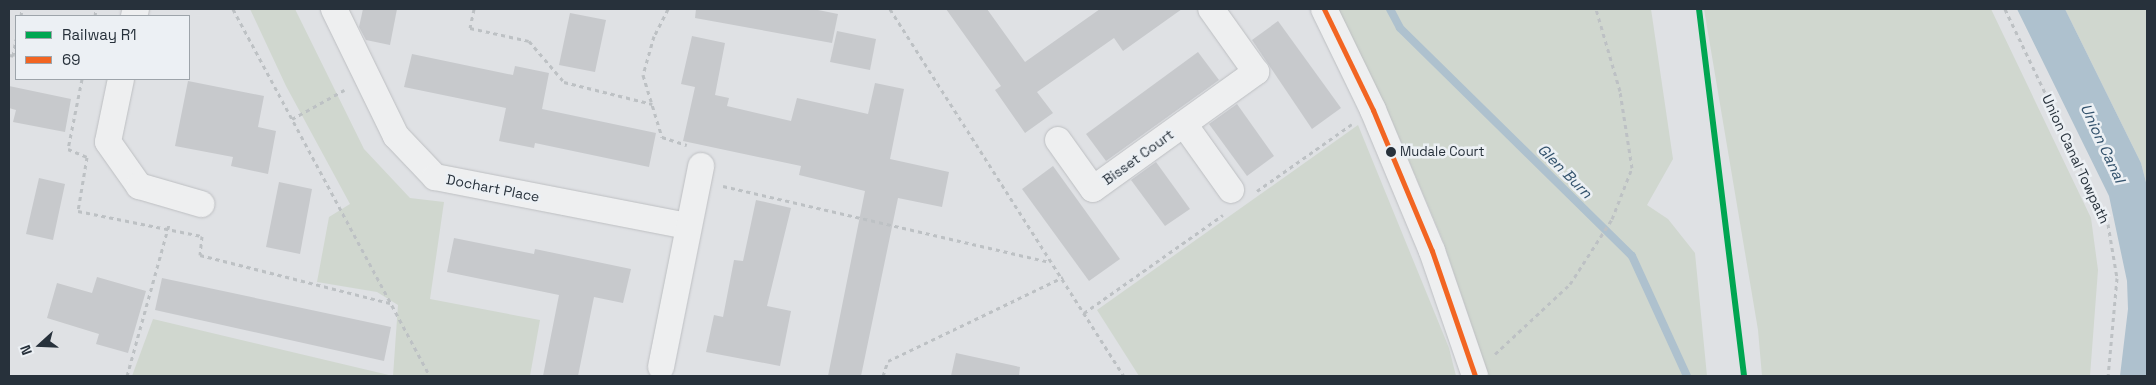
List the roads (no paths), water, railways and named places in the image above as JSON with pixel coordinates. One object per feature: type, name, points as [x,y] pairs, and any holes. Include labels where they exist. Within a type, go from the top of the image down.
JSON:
[{"type":"street","name":"Dochart Place","points":[[334,9],[396,136],[435,177],[687,226]]},
{"type":"street","name":"Bisset Court","points":[[1058,140],[1093,190],[1256,72],[1211,9]]},
{"type":"street","points":[[1324,9],[1373,110],[1432,251],[1475,375]]},
{"type":"street","points":[[121,80],[108,142],[139,186],[189,201]]},
{"type":"street","name":"Bisset Court","points":[[1184,124],[1231,190]]},
{"type":"street","points":[[661,367],[687,226],[699,173]]},
{"type":"water","name":"Union Canal","points":[[2017,9],[2065,9],[2141,163],[2147,186],[2147,376],[2120,376],[2128,309],[2127,281],[2109,196]]},
{"type":"waterway","name":"Glen Burn","points":[[1390,9],[1400,28],[1632,256],[1687,376]]},
{"type":"rail line","name":"R1","points":[[1699,9],[1744,376]]},
{"type":"place","name":"Mudale Court","points":[[1391,152]]}]
